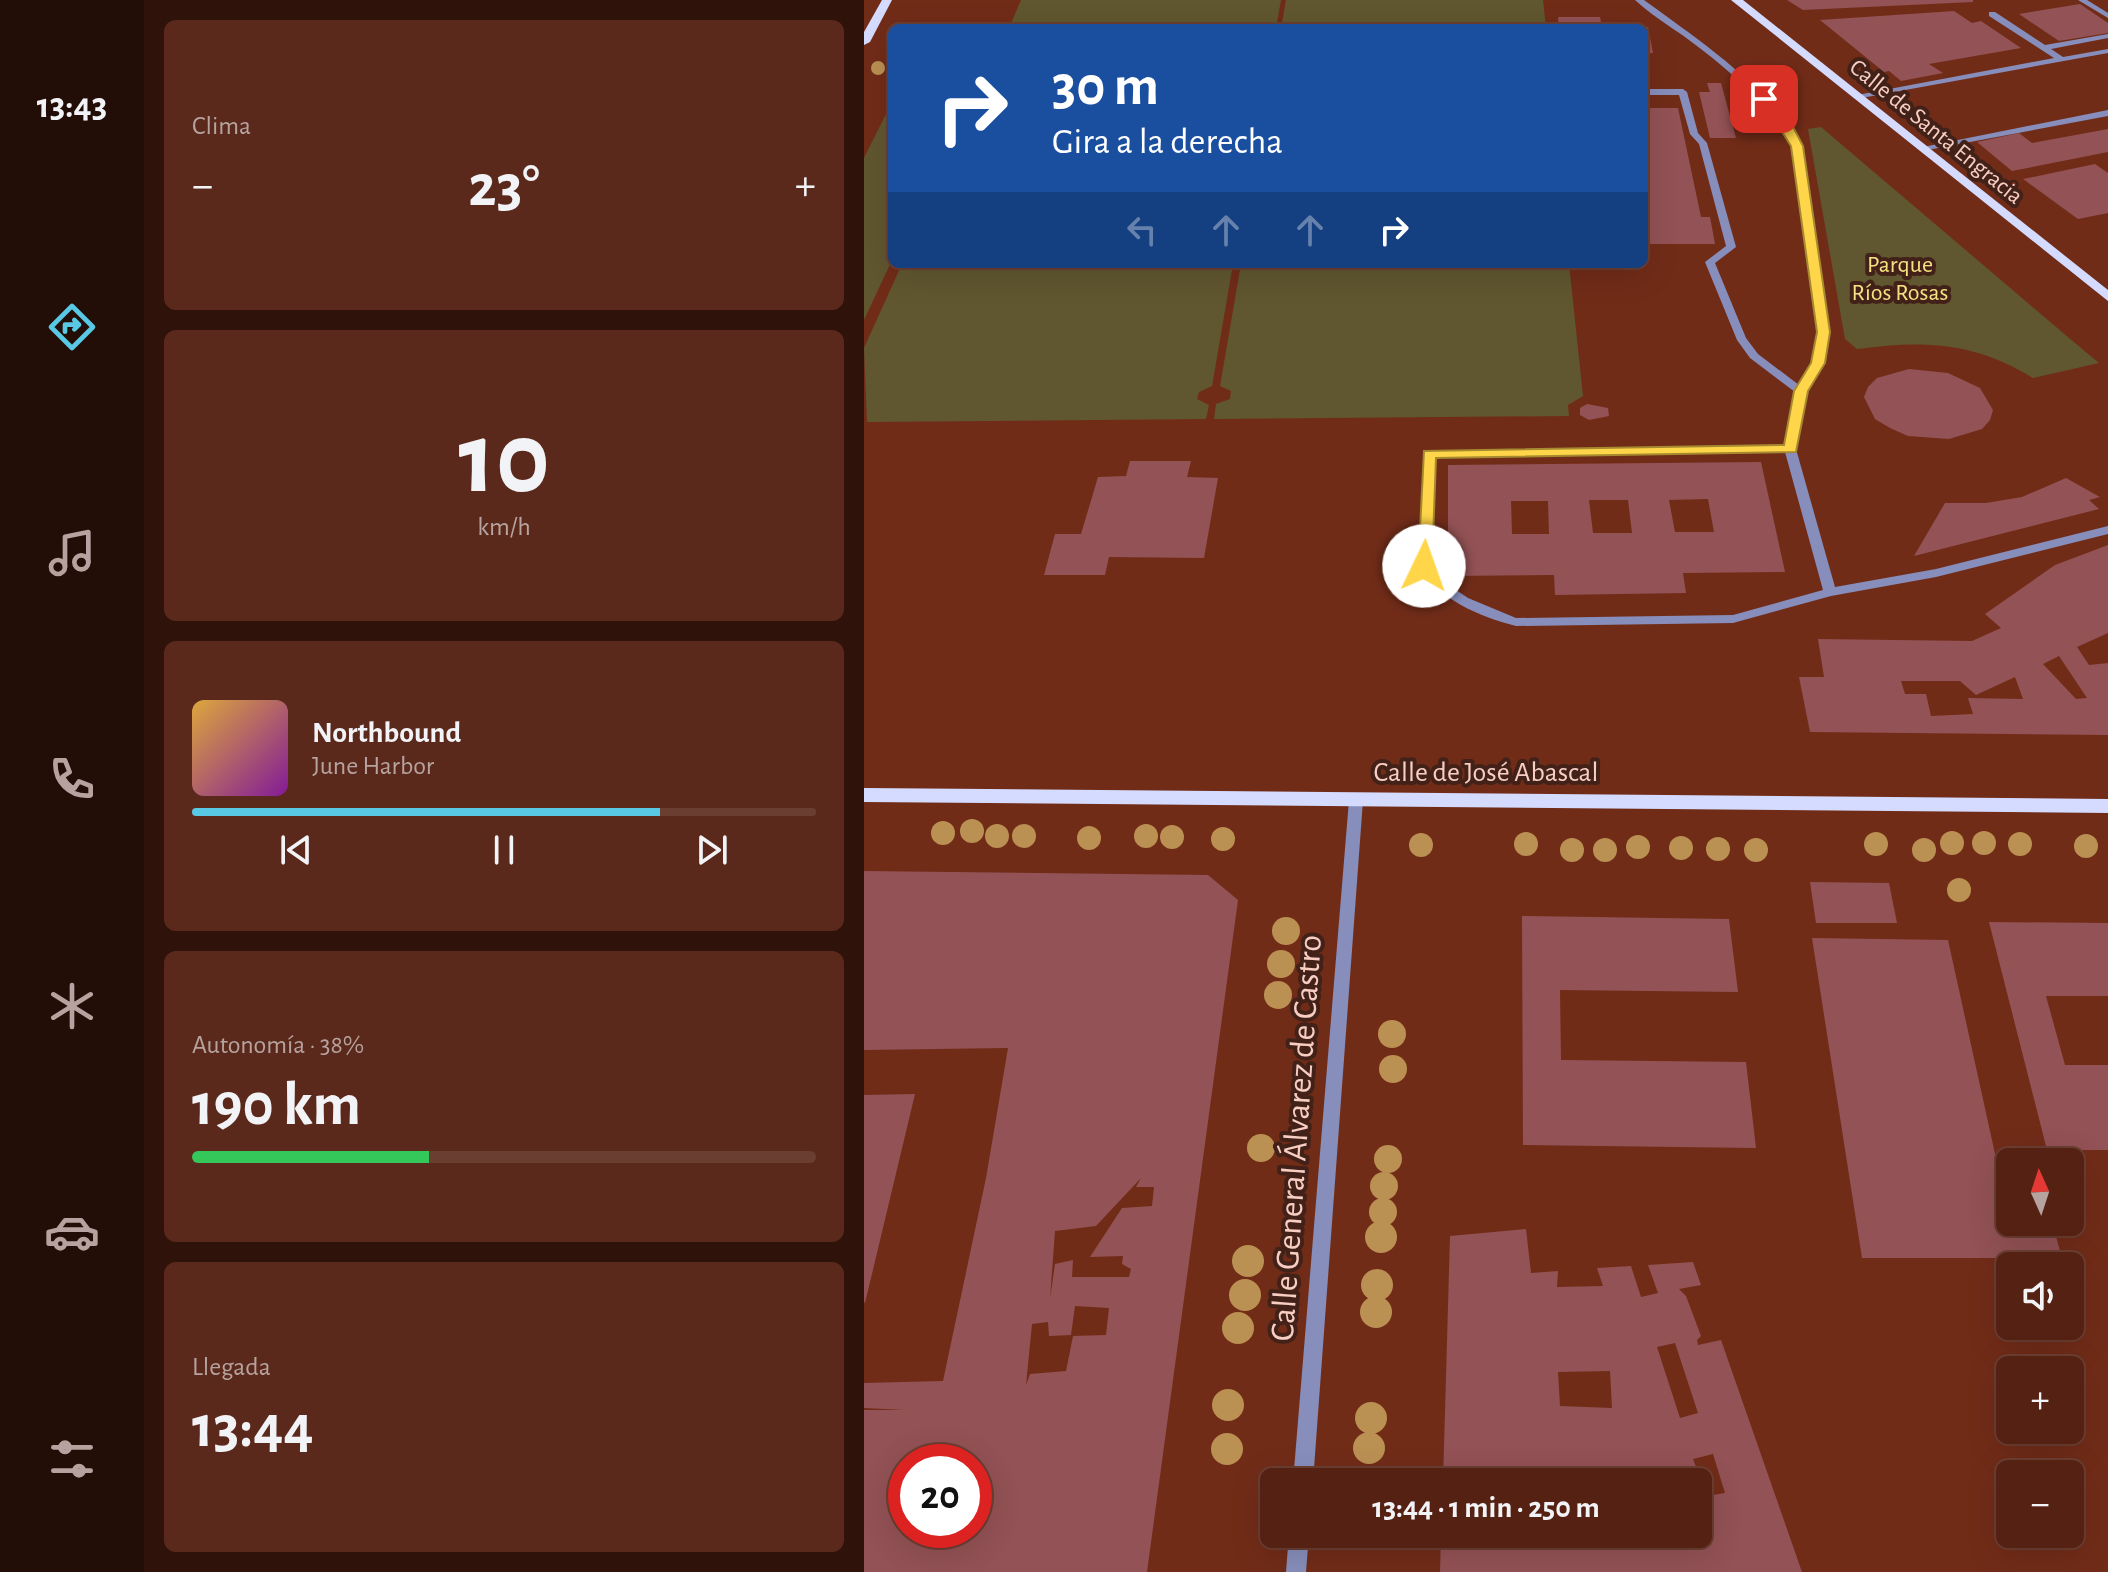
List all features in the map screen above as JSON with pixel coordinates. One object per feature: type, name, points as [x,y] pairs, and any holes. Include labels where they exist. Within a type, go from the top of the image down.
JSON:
[{"type":"main road","points":[[864,42],[887,0]]},
{"type":"main road","name":"Calle de Santa Engracia","points":[[1736,0],[2108,297]]},
{"type":"main road","name":"Calle de José Abascal","points":[[864,795],[2108,806]]},
{"type":"street","points":[[1639,0],[1764,99],[1786,124],[1797,146],[1823,332],[1818,363],[1801,391],[1790,449],[1830,592]]},
{"type":"street","points":[[2082,0],[2108,16]]},
{"type":"street","points":[[1992,14],[2061,59]]},
{"type":"street","points":[[2044,48],[2108,36]]},
{"type":"street","points":[[1856,96],[2108,51]]},
{"type":"street","points":[[1648,92],[1683,92],[1694,134],[1703,143],[1731,247],[1710,262],[1741,338],[1754,356],[1801,391]]},
{"type":"street","points":[[1922,148],[2108,113]]},
{"type":"street","points":[[1790,449],[1429,454],[1424,566],[1431,580],[1500,619],[1516,622],[1733,619],[1830,592],[1936,573],[2108,530]]},
{"type":"street","name":"Calle General Álvarez de Castro","points":[[1304,1468],[1356,800]]},
{"type":"street","points":[[1296,1572],[1298,1548]]},
{"type":"green space","points":[[1021,0],[1281,0],[1277,24],[1011,24]]},
{"type":"green space","points":[[1286,0],[1543,0],[1546,24],[1282,24]]},
{"type":"green space","points":[[888,110],[888,268],[864,320],[864,158]]},
{"type":"green space","name":"Parque Ríos Rosas","points":[[1821,127],[2099,363],[2033,378],[2012,366],[1969,351],[1927,345],[1857,349],[1845,339],[1808,129]]},
{"type":"green space","points":[[900,268],[1232,268],[1212,386],[1199,392],[1197,399],[1209,405],[1206,419],[867,422],[864,348]]},
{"type":"green space","points":[[1240,268],[1569,268],[1583,396],[1568,405],[1569,416],[1214,419],[1216,404],[1230,399],[1231,391],[1220,386]]},
{"type":"building","points":[[1787,0],[1973,0],[1973,2],[1803,10]]},
{"type":"building","points":[[2080,4],[2108,23],[2108,33],[2059,41],[2019,14]]},
{"type":"building","points":[[1954,11],[1972,23],[1981,21],[2021,48],[1929,64],[1943,73],[1901,81],[1889,71],[1884,72],[1820,20]]},
{"type":"building","points":[[1558,17],[1600,17],[1601,24],[1559,24]]},
{"type":"building","points":[[1648,27],[1653,53],[1648,53]]},
{"type":"building","points":[[1707,83],[1721,83],[1736,138],[1710,138],[1699,92],[1710,92]]},
{"type":"building","points":[[1648,108],[1678,108],[1701,217],[1710,217],[1715,244],[1648,244]]},
{"type":"building","points":[[2108,129],[2108,152],[2012,171],[1977,142],[2019,133],[2032,143]]},
{"type":"building","points":[[2095,164],[2108,173],[2108,213],[2078,219],[2023,179]]},
{"type":"building","points":[[1909,369],[1948,373],[1980,388],[1993,410],[1990,420],[1982,429],[1949,439],[1908,436],[1875,419],[1864,397],[1868,387],[1877,378]]},
{"type":"building","points":[[1587,404],[1608,408],[1609,416],[1589,420],[1580,415],[1580,408]]},
{"type":"building","points":[[1130,461],[1191,461],[1187,477],[1218,478],[1204,558],[1109,557],[1105,575],[1044,575],[1055,534],[1081,534],[1098,477],[1126,476]]},
{"type":"building","points":[[1761,462],[1785,572],[1683,573],[1686,593],[1555,595],[1554,575],[1448,576],[1448,465]],"holes":[[[1708,499],[1714,532],[1675,532],[1669,500]],[[1589,500],[1628,500],[1632,533],[1593,533]],[[1511,501],[1548,501],[1549,534],[1512,534]]]},
{"type":"building","points":[[2066,478],[2100,497],[2089,500],[2099,509],[1914,556],[1945,503],[1986,503],[2022,497]]},
{"type":"building","points":[[2108,545],[2108,633],[2077,647],[2089,665],[2108,663],[2108,735],[1810,732],[1799,677],[1824,677],[1818,639],[1972,641],[2001,628],[1985,614],[2055,565]],"holes":[[[2059,656],[2087,698],[2076,699],[2043,664]],[[2015,677],[2023,699],[1968,698],[1973,714],[1931,716],[1926,694],[1905,694],[1901,681],[1960,681],[1976,695]]]},
{"type":"building","points":[[864,871],[1208,875],[1238,900],[1147,1572],[864,1572],[864,1410],[904,1410],[864,1408],[864,1383],[943,1381],[986,1178],[1008,1048],[864,1050]],"holes":[[[1141,1178],[1136,1187],[1154,1187],[1152,1206],[1122,1208],[1090,1257],[1123,1256],[1122,1264],[1131,1269],[1129,1277],[1072,1277],[1073,1260],[1055,1264],[1050,1299],[1055,1231],[1096,1226]],[[1075,1306],[1109,1308],[1106,1335],[1073,1336],[1066,1371],[1030,1374],[1026,1385],[1032,1324],[1048,1322],[1049,1336],[1071,1335]]]},
{"type":"building","points":[[1810,882],[1889,883],[1897,923],[1816,923]]},
{"type":"building","points":[[1522,916],[1729,919],[1738,992],[1560,990],[1561,1060],[1746,1062],[1756,1148],[1523,1145]]},
{"type":"building","points":[[1989,922],[2108,923],[2108,996],[2046,996],[2065,1065],[2108,1065],[2108,1150],[2046,1148]]},
{"type":"building","points":[[1812,938],[1948,940],[1996,1158],[1996,1236],[2056,1236],[2060,1252],[1996,1252],[1996,1258],[1862,1258]]},
{"type":"building","points":[[915,1094],[865,1303],[864,1095]]},
{"type":"building","points":[[1526,1229],[1531,1273],[1558,1271],[1557,1287],[1603,1286],[1597,1268],[1631,1266],[1641,1297],[1658,1293],[1648,1265],[1693,1262],[1701,1285],[1679,1289],[1686,1296],[1701,1336],[1697,1340],[1698,1345],[1721,1340],[1802,1572],[1440,1572],[1441,1548],[1712,1548],[1712,1495],[1725,1493],[1713,1454],[1693,1459],[1696,1468],[1443,1468],[1450,1236]],"holes":[[[1675,1343],[1698,1413],[1680,1418],[1657,1347]],[[1610,1371],[1612,1408],[1560,1406],[1558,1372]]]},
{"type":"route","points":[[1424,566],[1429,454],[1790,449],[1801,391],[1818,363],[1823,332],[1797,146],[1786,124],[1764,99]]}]
